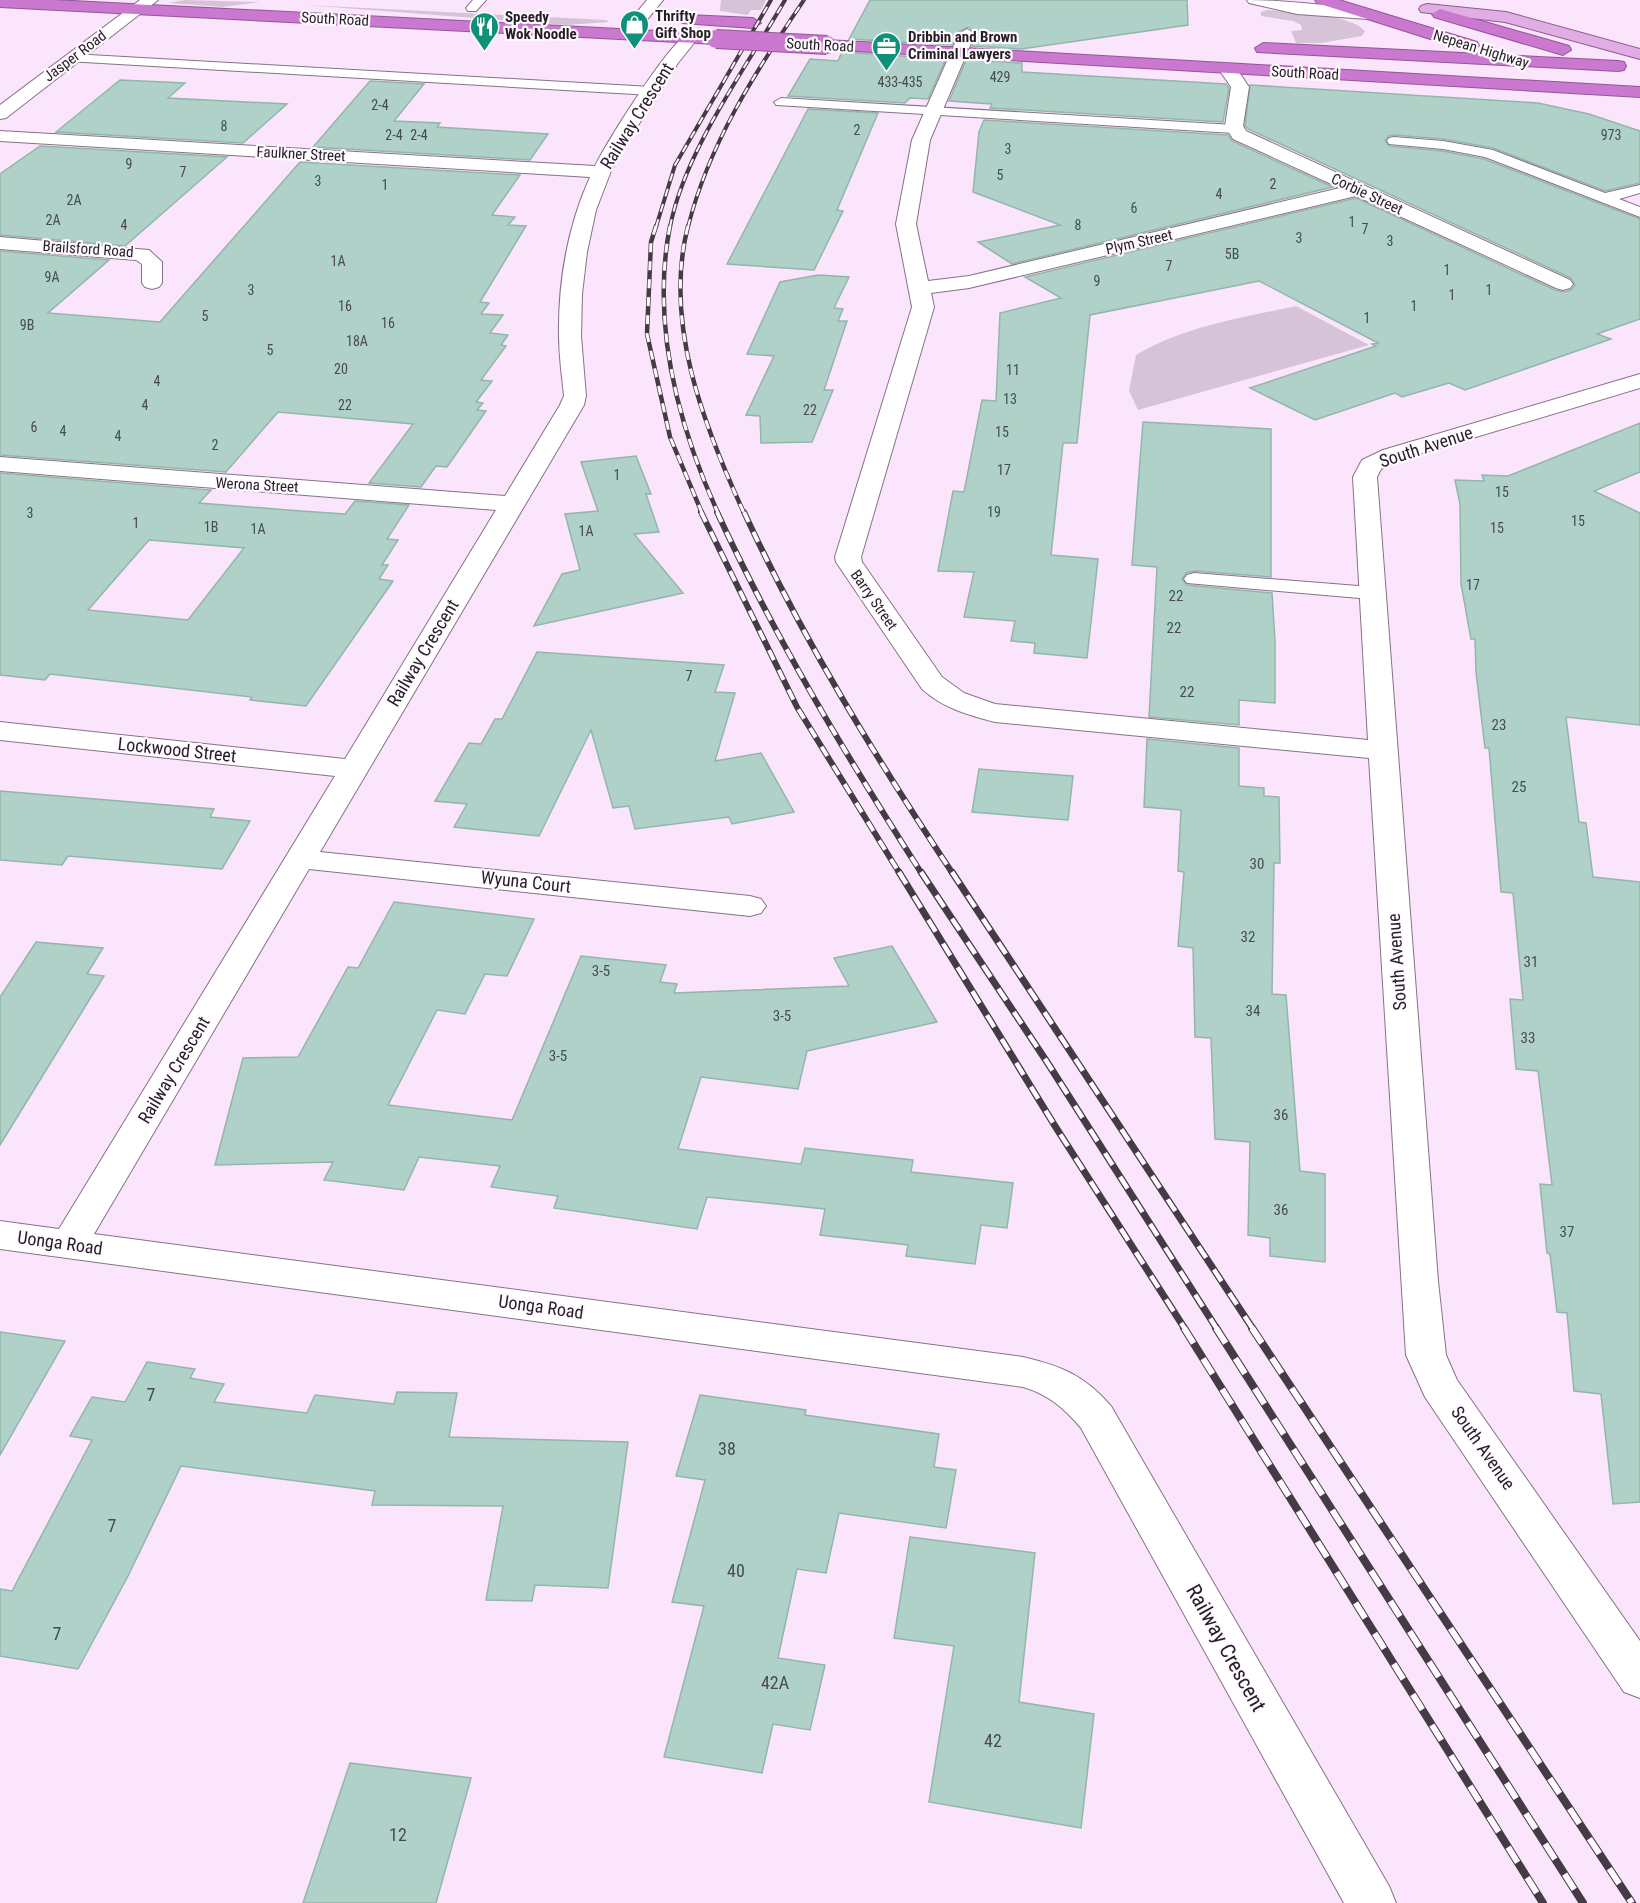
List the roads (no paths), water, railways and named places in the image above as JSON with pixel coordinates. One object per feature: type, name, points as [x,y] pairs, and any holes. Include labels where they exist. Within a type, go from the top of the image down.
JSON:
[{"type":"highway","name":"Nepean Highway","points":[[1323,0],[1567,74],[1631,97]]},
{"type":"highway","name":"South Road","points":[[0,2],[144,5],[627,34],[684,44],[716,39],[827,45],[962,38],[1226,68],[1534,86],[1570,93],[1631,97]]},
{"type":"highway","points":[[471,5],[495,9]]},
{"type":"highway","name":"Nepean Highway","points":[[1422,8],[1632,70]]},
{"type":"highway","points":[[1312,50],[1353,45],[1377,36],[1380,31],[1369,15]]},
{"type":"highway","name":"South Road","points":[[620,16],[774,24]]},
{"type":"highway","name":"South Road","points":[[1567,74],[1360,63],[1247,50],[1312,50],[1523,61],[1632,70]]},
{"type":"highway","points":[[1567,74],[1632,70]]},
{"type":"main road","points":[[1422,8],[1506,17],[1640,54]]},
{"type":"street","points":[[627,34],[654,0]]},
{"type":"street","points":[[1255,0],[1297,9],[1369,15]]},
{"type":"street","name":"Jasper Road","points":[[0,114],[144,5]]},
{"type":"street","name":"Barry Street","points":[[962,38],[921,140],[906,224],[923,307],[848,557],[854,571],[939,690],[960,704],[996,712],[1382,750]]},
{"type":"street","name":"Railway Crescent","points":[[69,1244],[572,405],[575,396],[570,337],[573,287],[583,227],[601,172],[684,44]]},
{"type":"street","points":[[1226,68],[1237,79],[1240,87],[1241,134]]},
{"type":"street","name":"Corbie Street","points":[[1241,134],[1563,284]]},
{"type":"street","name":"Faulkner Street","points":[[0,136],[601,172]]},
{"type":"street","name":"Plym Street","points":[[919,288],[969,282],[1357,190]]},
{"type":"street","name":"Brailsford Road","points":[[0,243],[142,254],[152,262],[152,283]]},
{"type":"street","name":"South Avenue","points":[[1640,381],[1390,455],[1371,465],[1365,477],[1371,593],[1426,1355],[1439,1386],[1640,1678]]},
{"type":"street","name":"Werona Street","points":[[0,464],[513,504]]},
{"type":"street","name":"Lockwood Street","points":[[0,731],[354,769]]},
{"type":"street","name":"Wyuna Court","points":[[301,859],[750,906]]},
{"type":"street","name":"Uonga Road","points":[[0,1235],[1023,1372],[1047,1377],[1078,1395]]},
{"type":"street","name":"Railway Crescent","points":[[1078,1395],[1096,1418],[1371,1903]]},
{"type":"lane","points":[[72,58],[652,91]]},
{"type":"lane","points":[[781,102],[1241,134]]},
{"type":"lane","points":[[1394,141],[1443,145],[1488,153],[1640,212]]},
{"type":"lane","points":[[1604,198],[1640,189]]},
{"type":"lane","points":[[1194,579],[1371,593]]},
{"type":"railway","points":[[656,227],[675,165],[771,0]]},
{"type":"railway","points":[[670,227],[678,198],[703,139],[735,81],[785,0]]},
{"type":"railway","points":[[688,227],[697,196],[721,137],[752,81],[804,0]]},
{"type":"railway","points":[[656,226],[651,242],[647,334],[670,437],[702,513]]},
{"type":"railway","points":[[670,226],[665,263],[664,299],[666,336],[672,373],[691,445],[718,513]]},
{"type":"railway","points":[[688,226],[682,263],[681,300],[684,336],[702,410],[744,513]]},
{"type":"railway","points":[[701,512],[797,707],[900,874]]},
{"type":"railway","points":[[717,512],[739,559],[813,696],[866,786],[922,874]]},
{"type":"railway","points":[[744,512],[790,605],[841,697],[953,874]]},
{"type":"railway","points":[[899,872],[1055,1126],[1185,1329]]},
{"type":"railway","points":[[921,872],[1047,1062],[1217,1329]]},
{"type":"railway","points":[[952,872],[1253,1329]]},
{"type":"railway","points":[[1184,1328],[1543,1903]]},
{"type":"railway","points":[[1216,1328],[1583,1903]]},
{"type":"railway","points":[[1252,1328],[1632,1903]]},
{"type":"place","name":"Thrifty Gift Shop","points":[[634,50]]},
{"type":"place","name":"Speedy Wok Noodle","points":[[484,52]]},
{"type":"place","name":"Dribbin and Brown Criminal Lawyers","points":[[887,72]]}]
